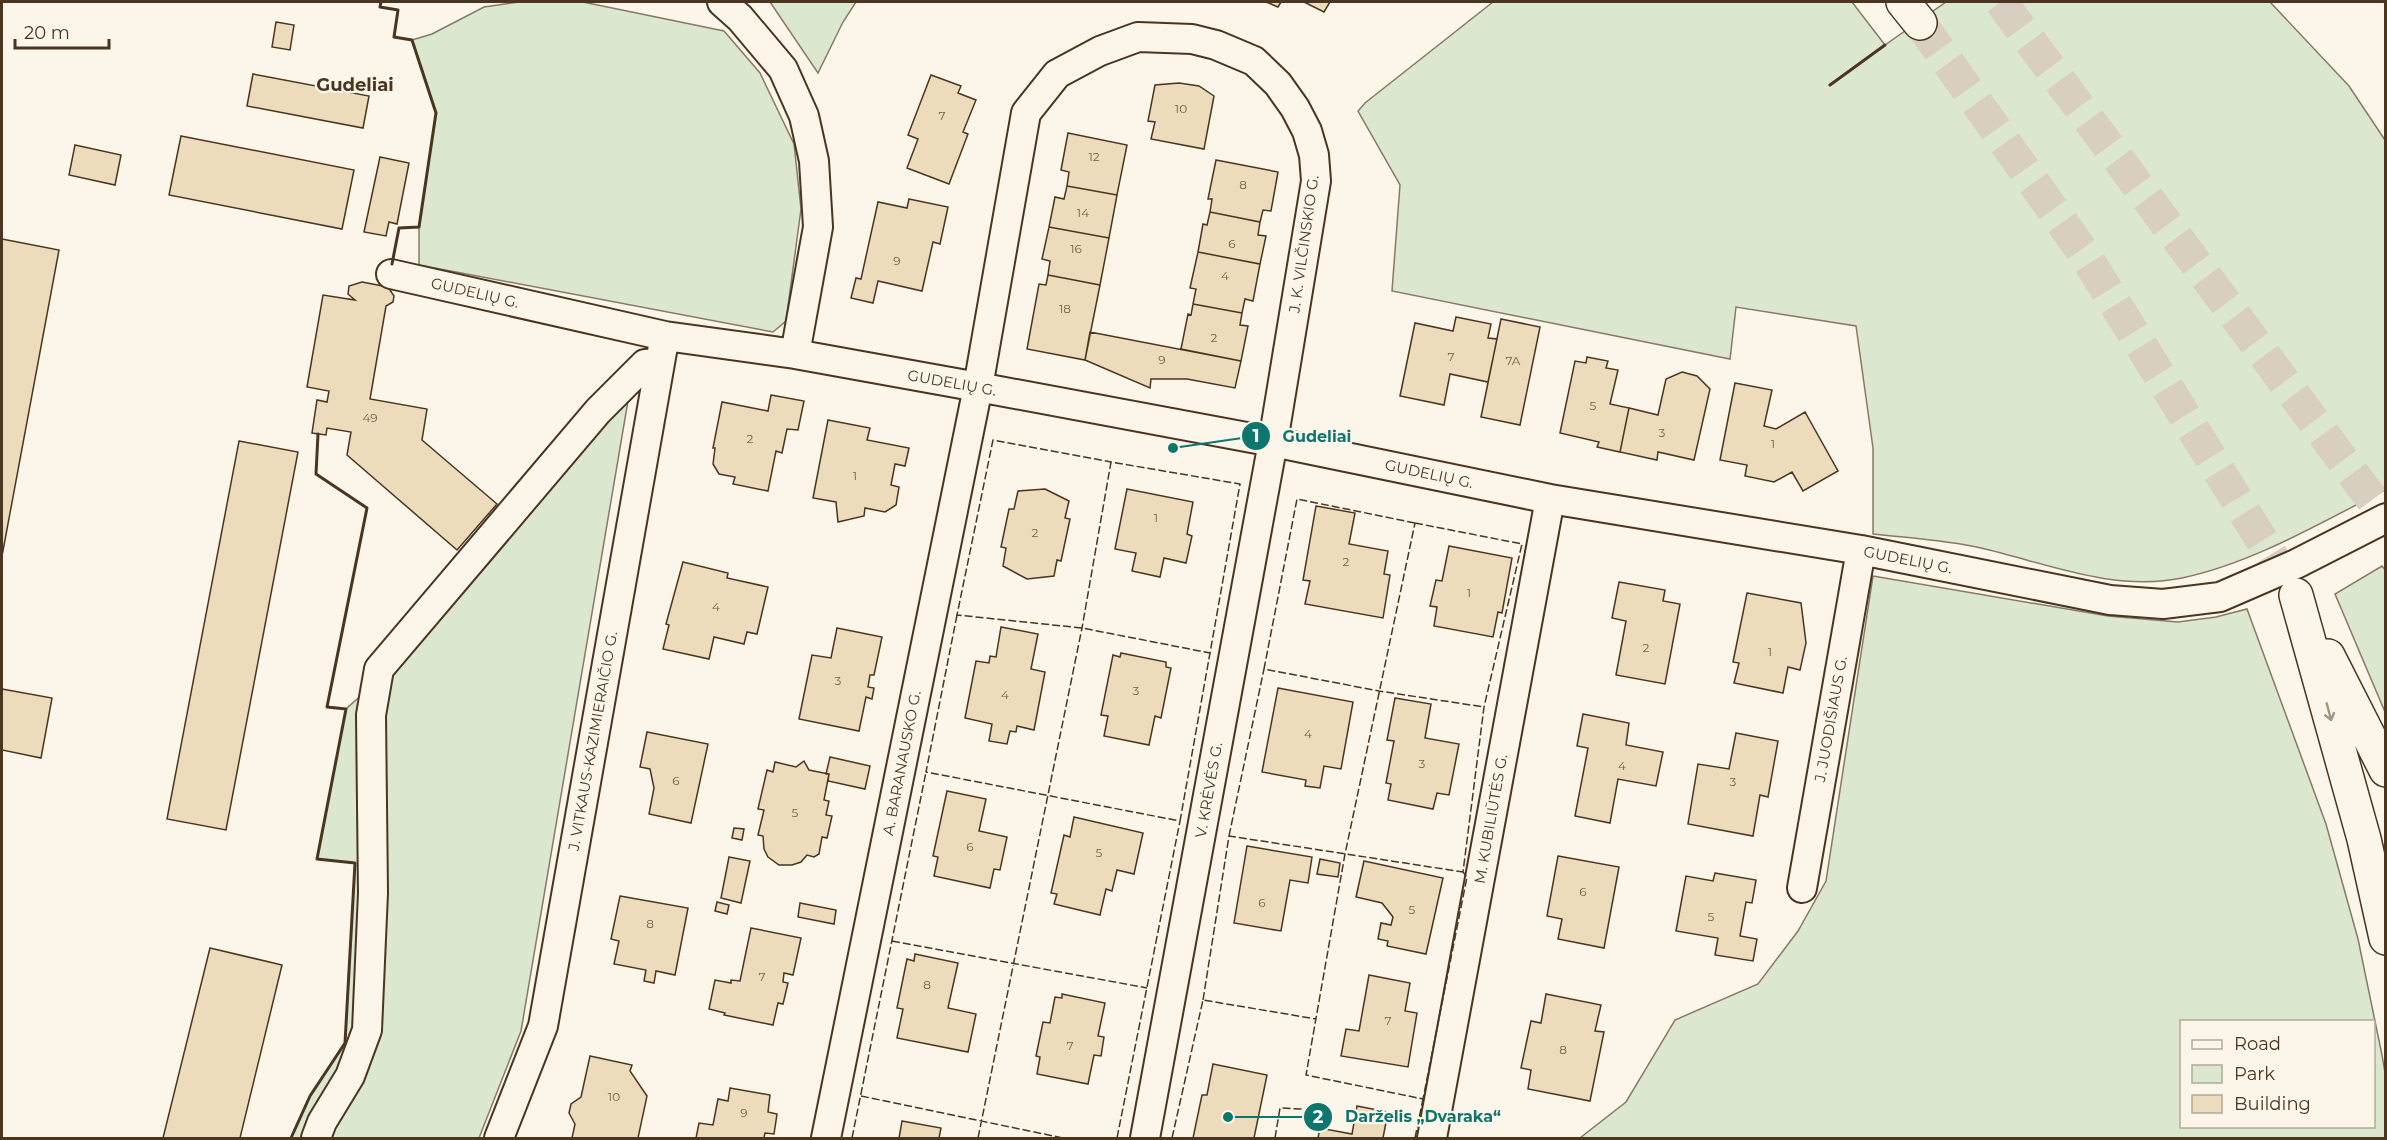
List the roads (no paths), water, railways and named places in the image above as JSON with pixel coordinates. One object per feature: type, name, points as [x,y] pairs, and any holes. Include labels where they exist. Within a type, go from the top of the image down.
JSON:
[{"type":"highway","points":[[2385,770],[2296,595],[2364,839],[2385,938]]},
{"type":"street","points":[[722,2],[740,18],[783,69],[804,116],[814,161],[818,227],[795,354]]},
{"type":"street","name":"J. K. VILČINSKIO G.","points":[[978,387],[1026,113],[1057,74],[1100,51],[1138,37],[1192,39],[1216,45],[1254,61],[1278,84],[1295,108],[1307,131],[1314,155],[1316,181],[1273,442]]},
{"type":"street","name":"GUDELIŲ G.","points":[[391,274],[662,350],[795,354],[1273,442],[1550,499],[1861,550],[2110,600],[2163,604],[2220,597],[2296,564],[2385,518]]},
{"type":"street","points":[[316,1138],[322,1122],[350,1076],[367,1030],[373,893],[371,715],[378,669],[598,411],[662,350]]},
{"type":"street","name":"J. VITKAUS-KAZIMIERAIČIO G.","points":[[499,1138],[543,1026],[662,350]]},
{"type":"street","name":"A. BARANAUSKO G.","points":[[826,1138],[978,387]]},
{"type":"street","name":"V. KRĖVĖS G.","points":[[1145,1138],[1273,442]]},
{"type":"street","name":"M. KUBILIŪTĖS G.","points":[[1432,1138],[1550,499]]},
{"type":"street","name":"J. JUODIŠIAUS G.","points":[[1802,888],[1861,550]]},
{"type":"tunnel","points":[[2001,2],[2386,518]]},
{"type":"tunnel","points":[[1920,23],[2083,252],[2296,595]]},
{"type":"place","name":"Gudeliai","points":[[1173,448]]},
{"type":"place","name":"Darželis „Dvaraka“","points":[[1228,1117]]},
{"type":"district","name":"Gudeliai","points":[[355,85]]}]
